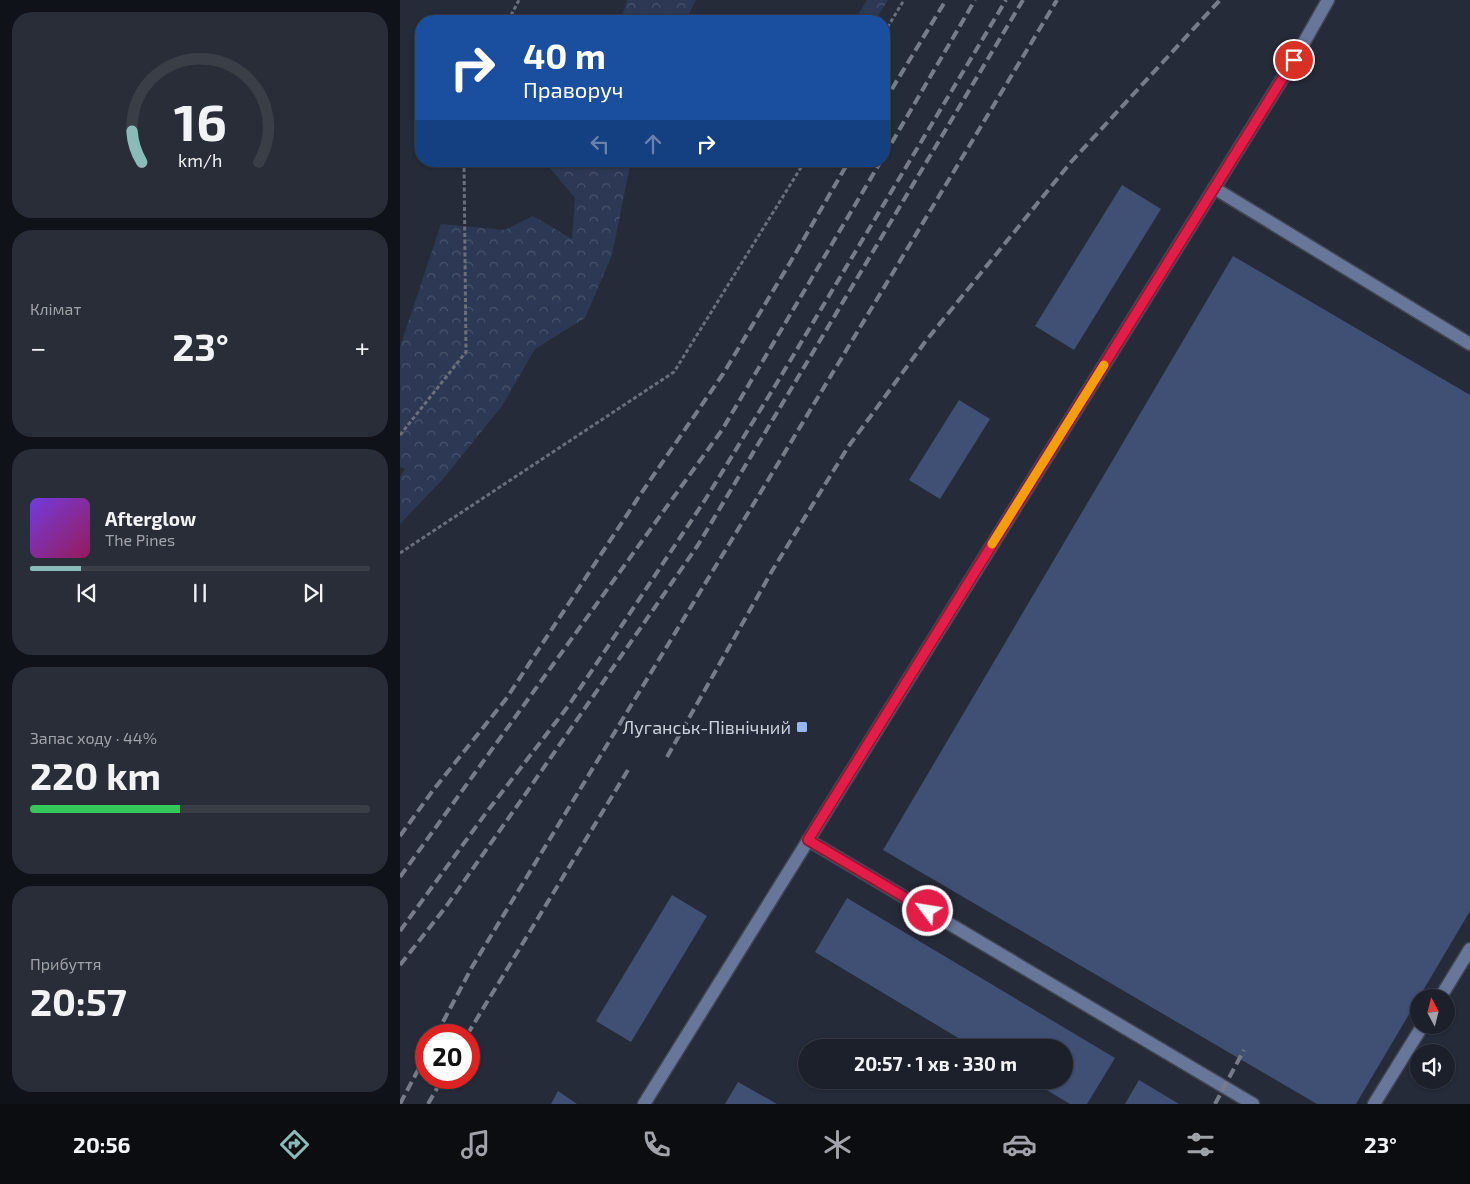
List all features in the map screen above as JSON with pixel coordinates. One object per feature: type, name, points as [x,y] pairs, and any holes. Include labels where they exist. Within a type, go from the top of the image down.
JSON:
[{"type":"lane","points":[[644,1104],[1294,60],[1328,0]]},
{"type":"lane","points":[[1214,188],[1470,344]]},
{"type":"lane","points":[[808,840],[1254,1104]]},
{"type":"lane","points":[[1446,989],[1470,949]]},
{"type":"lane","points":[[1374,1104],[1417,1034]]},
{"type":"path","points":[[511,15],[518,0]]},
{"type":"path","points":[[890,24],[904,0]]},
{"type":"path","points":[[400,435],[466,352],[464,167]]},
{"type":"path","points":[[400,554],[674,372],[801,167]]},
{"type":"green space","points":[[627,0],[696,0],[688,15],[623,15]]},
{"type":"green space","points":[[867,0],[888,0],[879,15],[858,15]]},
{"type":"green space","points":[[630,167],[612,255],[585,318],[535,349],[502,406],[443,479],[400,524],[400,477],[405,469],[400,467],[400,347],[441,224],[505,230],[533,216],[572,239],[575,198],[550,168]]},
{"type":"building","points":[[1122,185],[1161,209],[1074,350],[1035,326]]},
{"type":"building","points":[[1233,256],[1470,395],[1470,911],[1424,989],[1410,989],[1410,1013],[1356,1104],[1317,1104],[883,850]]},
{"type":"building","points":[[959,400],[990,419],[940,499],[909,480]]},
{"type":"building","points":[[672,895],[707,916],[631,1042],[596,1021]]},
{"type":"building","points":[[847,898],[1115,1058],[1087,1104],[1070,1104],[1045,1089],[1073,1089],[1073,1039],[960,1039],[815,952]]},
{"type":"building","points":[[1139,1080],[1179,1104],[1125,1104]]},
{"type":"building","points":[[738,1082],[777,1104],[725,1104]]},
{"type":"building","points":[[558,1091],[577,1104],[551,1104]]},
{"type":"railway","points":[[890,92],[946,0]]},
{"type":"railway","points":[[890,146],[975,0]]},
{"type":"railway","points":[[400,931],[486,813],[569,705],[705,500],[1006,0]]},
{"type":"railway","points":[[400,965],[445,908],[698,545],[1023,0]]},
{"type":"railway","points":[[442,1024],[472,967],[1057,0]]},
{"type":"railway","points":[[667,757],[772,571],[848,447],[925,342],[1071,162],[1220,0]]},
{"type":"railway","points":[[400,836],[434,789],[506,699],[640,495],[723,374],[846,167]]},
{"type":"railway","points":[[400,877],[722,430],[877,167]]},
{"type":"railway","points":[[474,1024],[628,770]]},
{"type":"railway","points":[[1215,1104],[1244,1050]]},
{"type":"railway","points":[[400,1104],[415,1076]]},
{"type":"railway","points":[[428,1104],[437,1089]]},
{"type":"slow traffic","points":[[992,544],[1104,365]]},
{"type":"place","name":"Луганськ-Північний","points":[[802,727]]},
{"type":"route","points":[[928,911],[808,840],[1294,60]]}]
